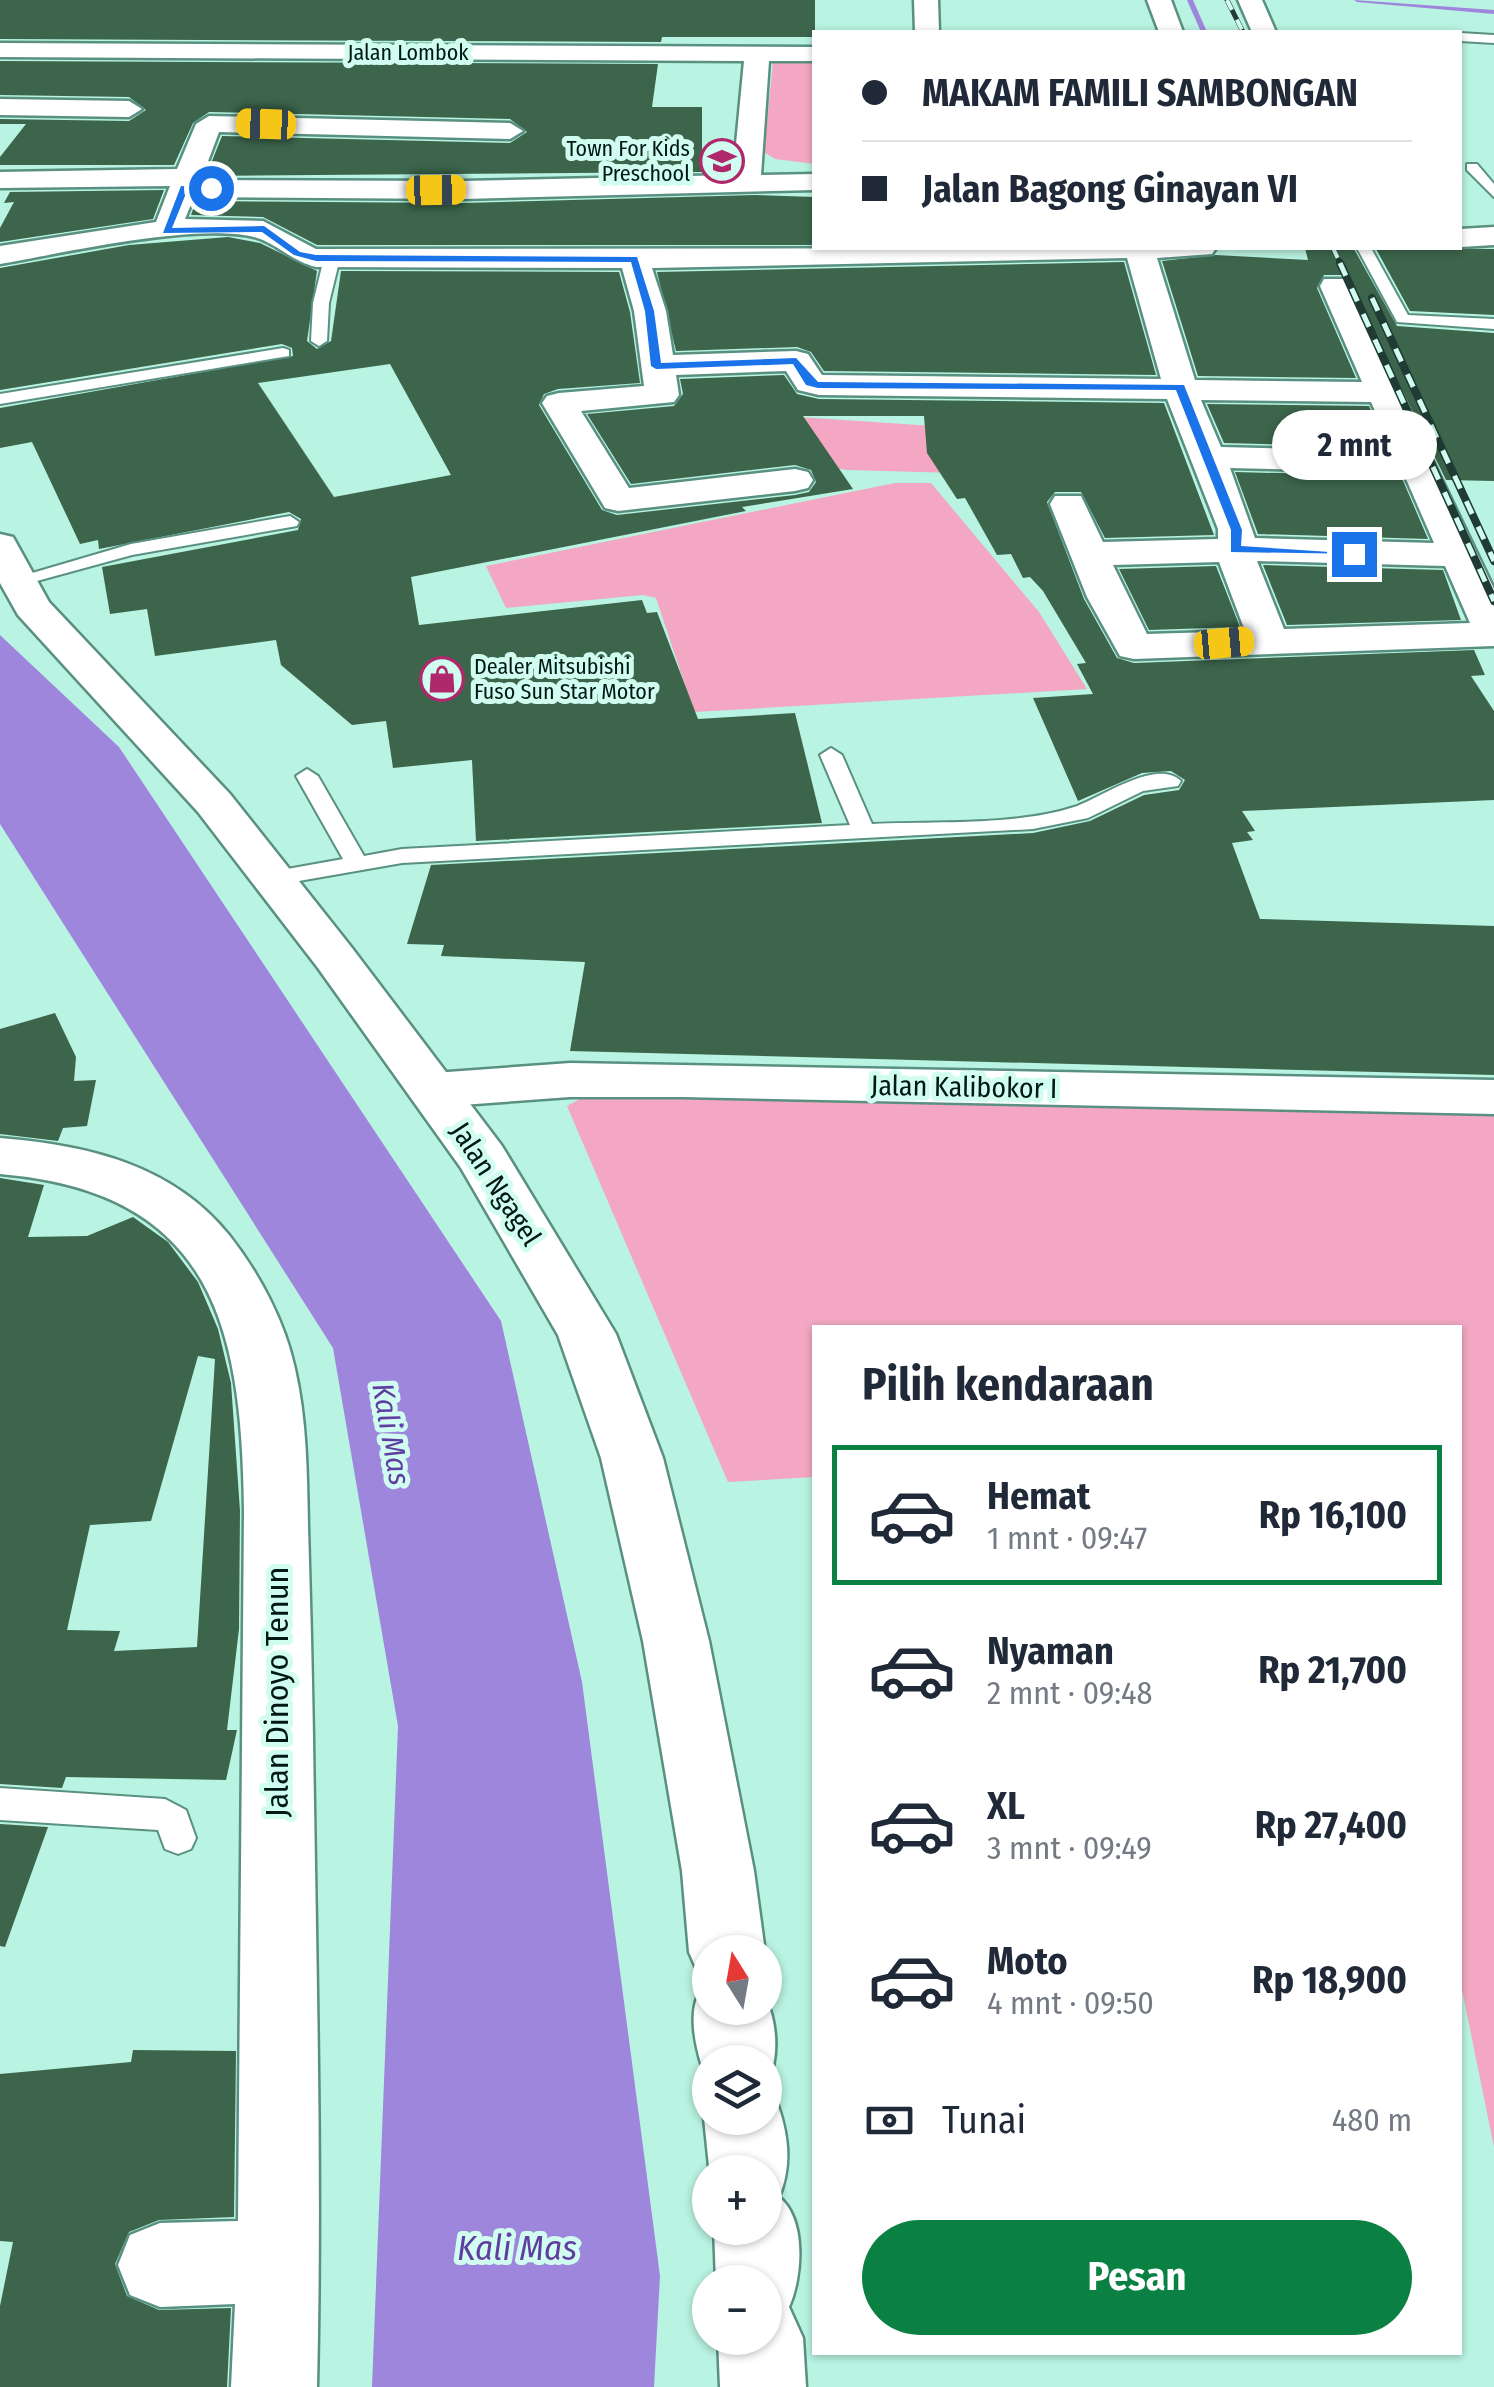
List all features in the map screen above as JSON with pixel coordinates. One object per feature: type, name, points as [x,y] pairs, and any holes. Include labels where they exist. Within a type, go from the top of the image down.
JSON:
[{"type":"main road","points":[[926,0],[928,30]]},
{"type":"main road","points":[[1159,0],[1170,30]]},
{"type":"main road","points":[[1250,0],[1263,30]]},
{"type":"main road","name":"Jalan Lombok","points":[[0,50],[812,54]]},
{"type":"main road","points":[[746,182],[757,54]]},
{"type":"main road","points":[[0,107],[129,109]]},
{"type":"main road","points":[[166,231],[209,124],[510,131]]},
{"type":"main road","points":[[0,180],[530,188],[812,182]]},
{"type":"main road","points":[[0,255],[166,231],[264,229],[297,254],[332,258],[634,259],[1140,250],[1180,387],[1237,530],[1235,550],[1268,639]]},
{"type":"main road","points":[[634,259],[650,311],[661,396],[559,403],[619,502],[795,480]]},
{"type":"main road","points":[[1068,504],[1087,554],[1134,647],[1494,633],[1335,286]]},
{"type":"main road","points":[[656,366],[796,361],[810,383],[818,385],[1385,392]]},
{"type":"main road","points":[[1205,457],[1418,462]]},
{"type":"main road","points":[[1087,554],[1235,550],[1458,555]]},
{"type":"main road","name":"Jalan Ngagel","points":[[8,563],[55,634],[214,803],[276,878],[434,1090],[538,1247],[587,1334],[612,1396],[676,1642],[718,1871],[724,1935]]},
{"type":"main road","name":"Jalan Kalibokor I","points":[[434,1090],[646,1079],[1494,1097]]},
{"type":"main road","name":"Jalan Dinoyo Tenun","points":[[0,1156],[75,1164],[150,1191],[175,1213],[227,1279],[252,1326],[263,1362],[273,1423],[278,1626],[282,2064],[274,2387]]},
{"type":"main road","points":[[160,2265],[278,2261]]},
{"type":"main road","points":[[761,2355],[763,2387]]},
{"type":"lane","points":[[1462,37],[1494,39]]},
{"type":"lane","points":[[1472,167],[1494,193]]},
{"type":"lane","points":[[1365,250],[1400,314],[1418,323],[1494,324]]},
{"type":"lane","points":[[319,341],[332,258]]},
{"type":"lane","points":[[0,399],[283,353]]},
{"type":"lane","points":[[8,563],[162,544],[290,522]]},
{"type":"lane","points":[[831,755],[865,833]]},
{"type":"lane","points":[[307,776],[356,861]]},
{"type":"lane","points":[[276,878],[356,861],[469,851],[1033,822],[1080,812],[1138,785],[1170,781]]},
{"type":"lane","points":[[0,1804],[165,1815],[173,1822],[178,1838]]},
{"type":"shaded area","points":[[812,56],[812,164],[775,159],[764,152],[773,63]]},
{"type":"shaded area","points":[[679,409],[933,426],[1138,478],[848,470],[645,442]]},
{"type":"shaded area","points":[[895,483],[931,483],[1039,612],[1087,689],[694,712],[656,598],[643,595],[506,608],[486,566]]},
{"type":"shaded area","points":[[598,1089],[1494,1116],[1494,2147],[1462,1990],[1462,1325],[812,1325],[812,1477],[728,1482],[567,1106]]},
{"type":"water","name":"Kali Mas","points":[[0,635],[119,747],[501,1321],[582,1682],[660,2276],[654,2387],[372,2387],[398,1726],[333,1348],[0,824]]},
{"type":"building","points":[[0,0],[815,0],[812,37],[662,37],[661,42],[0,39]]},
{"type":"building","points":[[0,61],[658,64],[652,107],[702,107],[702,172],[206,176],[222,136],[510,143],[527,132],[510,119],[209,112],[193,123],[174,165],[0,165],[0,157],[26,124],[0,124],[0,119],[129,121],[146,110],[129,97],[0,95]]},
{"type":"building","points":[[164,190],[153,219],[0,242],[0,228],[14,202],[4,203],[10,192]]},
{"type":"building","points":[[812,197],[812,245],[317,245],[263,217],[191,215],[196,201],[463,203]]},
{"type":"building","points":[[228,237],[260,243],[317,271],[307,341],[317,349],[331,341],[341,271],[619,272],[630,312],[640,383],[558,389],[544,394],[539,405],[602,510],[617,515],[795,495],[809,492],[816,482],[811,470],[795,465],[631,484],[587,414],[674,406],[683,394],[680,379],[784,375],[797,394],[819,399],[1164,403],[1214,535],[1105,538],[1081,492],[1055,492],[1047,502],[1084,599],[1117,658],[1134,663],[1474,650],[1485,675],[1471,676],[1494,711],[1494,800],[1242,811],[1255,831],[1247,832],[1253,840],[1232,843],[1260,919],[1494,926],[1494,1075],[570,1051],[585,962],[441,956],[444,945],[407,944],[431,865],[1033,833],[1090,821],[1144,795],[1179,790],[1185,780],[1171,771],[1142,773],[1078,801],[1033,698],[1093,694],[1077,664],[1086,663],[1043,591],[1030,577],[1023,578],[1011,554],[997,555],[965,498],[957,499],[927,453],[924,416],[803,416],[853,489],[742,507],[746,511],[411,577],[419,625],[642,600],[647,613],[657,612],[698,719],[795,713],[822,823],[476,841],[472,760],[393,768],[386,721],[352,725],[281,665],[276,640],[155,656],[147,609],[110,614],[102,567],[298,530],[301,519],[289,512],[99,549],[98,540],[80,544],[32,442],[0,448],[0,408],[293,356],[292,348],[282,344],[0,390],[0,268],[129,245]],"holes":[[[390,364],[451,475],[334,497],[258,383]]]},
{"type":"building","points":[[1494,249],[1494,315],[1410,311],[1377,250]]},
{"type":"building","points":[[1306,250],[1355,250],[1397,326],[1494,333],[1494,481],[1446,480],[1346,275],[1324,275],[1317,288],[1356,378],[1198,376],[1162,261],[1216,255],[1308,260]]},
{"type":"building","points":[[1124,262],[1156,375],[824,371],[811,352],[797,347],[676,351],[657,272]]},
{"type":"building","points":[[1207,404],[1369,406],[1387,447],[1224,443]]},
{"type":"building","points":[[1235,472],[1401,476],[1428,539],[1258,534]]},
{"type":"building","points":[[1263,565],[1443,570],[1461,620],[1287,625]]},
{"type":"building","points":[[1216,566],[1240,627],[1149,630],[1119,569]]},
{"type":"building","points":[[55,1013],[76,1057],[74,1081],[96,1080],[87,1126],[63,1128],[58,1141],[0,1134],[0,1029]]},
{"type":"building","points":[[0,1178],[44,1185],[28,1237],[87,1236],[133,1217],[168,1242],[198,1282],[218,1329],[231,1383],[240,1511],[239,1629],[227,1730],[237,1730],[226,1780],[66,1777],[62,1788],[0,1784]],"holes":[[[198,1356],[215,1359],[197,1647],[114,1651],[120,1631],[67,1630],[90,1525],[151,1521]]]},
{"type":"building","points":[[0,1824],[48,1827],[5,1947],[0,1946]]},
{"type":"building","points":[[133,2050],[236,2051],[234,2217],[159,2220],[129,2232],[115,2264],[127,2296],[159,2310],[231,2308],[227,2387],[0,2387],[0,2306],[13,2242],[0,2241],[0,2074],[131,2062]]},
{"type":"waterway","points":[[1190,0],[1203,30]]},
{"type":"waterway","points":[[1357,0],[1494,12]]},
{"type":"railway","points":[[1227,0],[1242,30]]},
{"type":"railway","points":[[1334,250],[1341,265]]},
{"type":"railway","points":[[1340,263],[1494,601]]},
{"type":"railway","points":[[1372,298],[1494,561]]},
{"type":"place","name":"Town For Kids Preschool","points":[[722,161]]},
{"type":"place","name":"Dealer Mitsubishi Fuso Sun Star Motor","points":[[442,679]]},
{"type":"route","points":[[211,188],[184,188],[166,231],[264,229],[297,254],[316,258],[634,259],[650,311],[656,366],[796,361],[801,362],[810,383],[818,385],[1180,387],[1237,530],[1235,550],[1354,554]]}]
